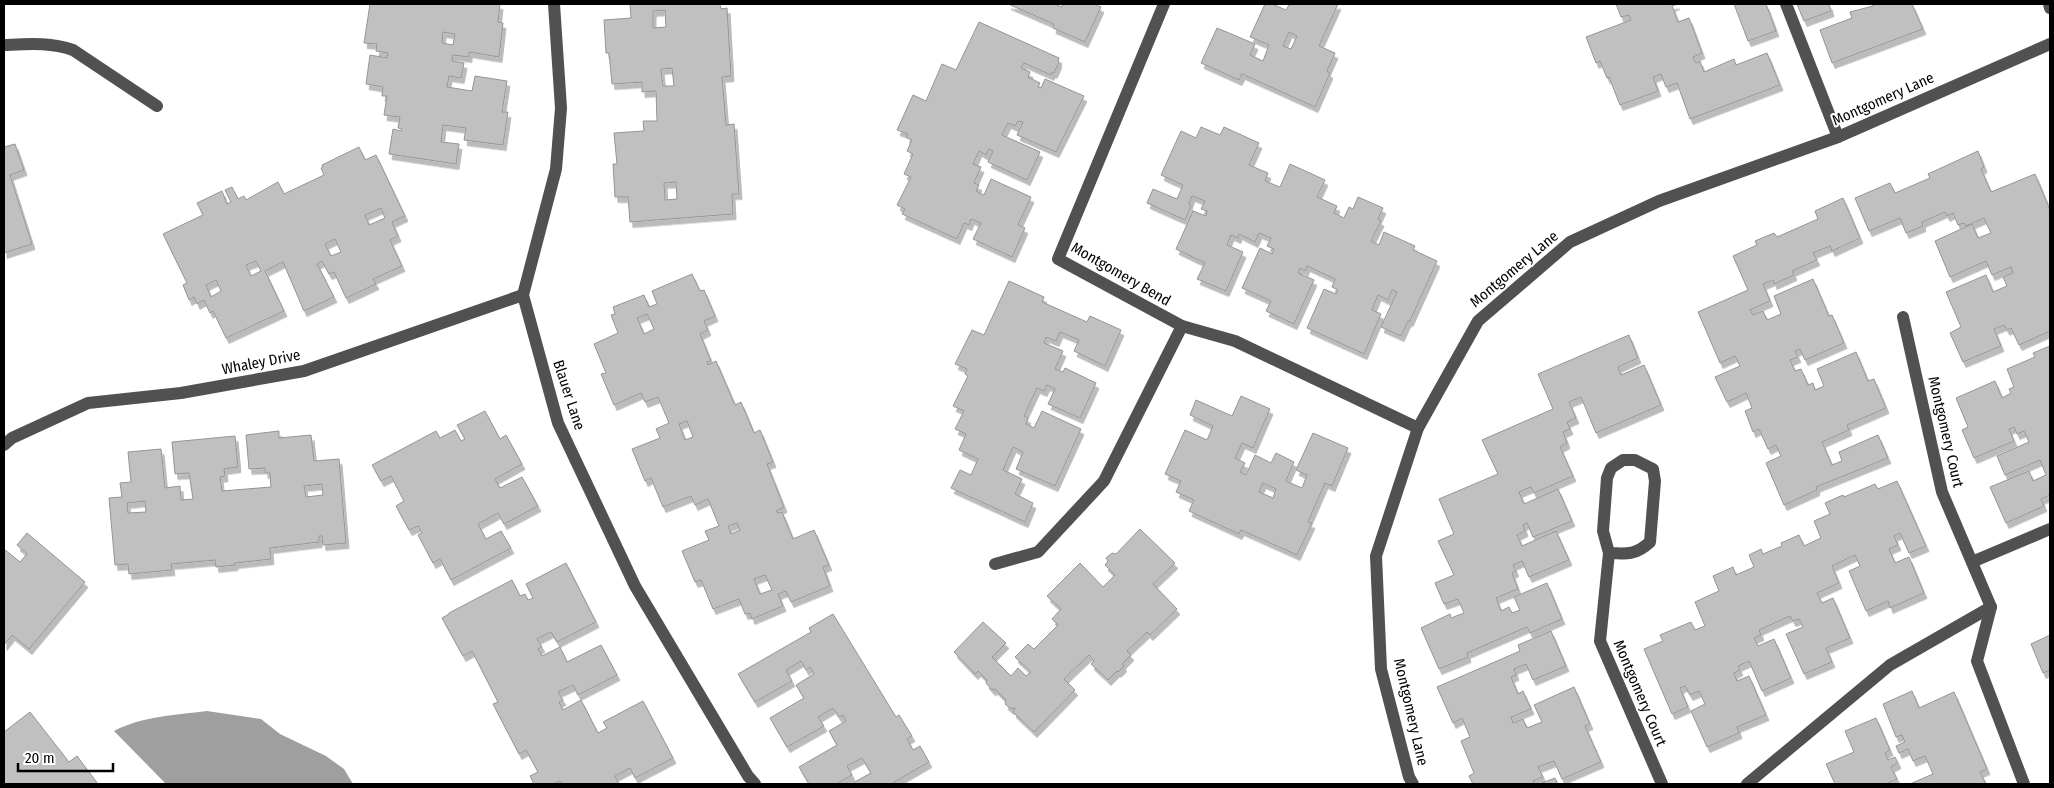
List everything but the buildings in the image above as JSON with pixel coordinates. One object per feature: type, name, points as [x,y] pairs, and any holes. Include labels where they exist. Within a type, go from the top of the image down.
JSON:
[{"type":"street","points":[[523,295],[556,170],[560,108],[554,4]]},
{"type":"street","name":"Montgomery Bend","points":[[1164,4],[1058,259],[1182,326],[1235,341],[1418,428]]},
{"type":"street","points":[[1786,4],[1838,137]]},
{"type":"street","points":[[2049,4],[2050,8]]},
{"type":"street","points":[[4,45],[39,43],[73,50],[157,106]]},
{"type":"street","name":"Montgomery Lane","points":[[1412,784],[1381,669],[1376,556],[1418,428],[1478,321],[1570,242],[1658,201],[1838,137],[2050,44]]},
{"type":"street","name":"Whaley Drive","points":[[4,445],[12,438],[88,403],[180,393],[304,371],[523,295]]},
{"type":"street","name":"Blauer Lane","points":[[523,295],[558,423],[635,586],[748,776],[755,784]]},
{"type":"street","name":"Montgomery Court","points":[[1903,317],[1942,492],[1991,607]]},
{"type":"street","points":[[996,564],[1038,552],[1104,481],[1182,326]]},
{"type":"street","name":"Montgomery Court","points":[[1609,553],[1630,554],[1641,551],[1650,542],[1655,481],[1652,469],[1635,460],[1624,460],[1617,463],[1611,468],[1607,478],[1603,531],[1609,553],[1600,641],[1662,784]]},
{"type":"street","points":[[1972,562],[2050,529]]},
{"type":"street","points":[[1747,784],[1890,665],[1991,607]]},
{"type":"street","points":[[1991,607],[1976,661],[2024,784]]},
{"type":"shaded area","points":[[207,711],[261,719],[280,734],[326,756],[344,769],[353,784],[166,784],[114,731],[148,719]]}]
